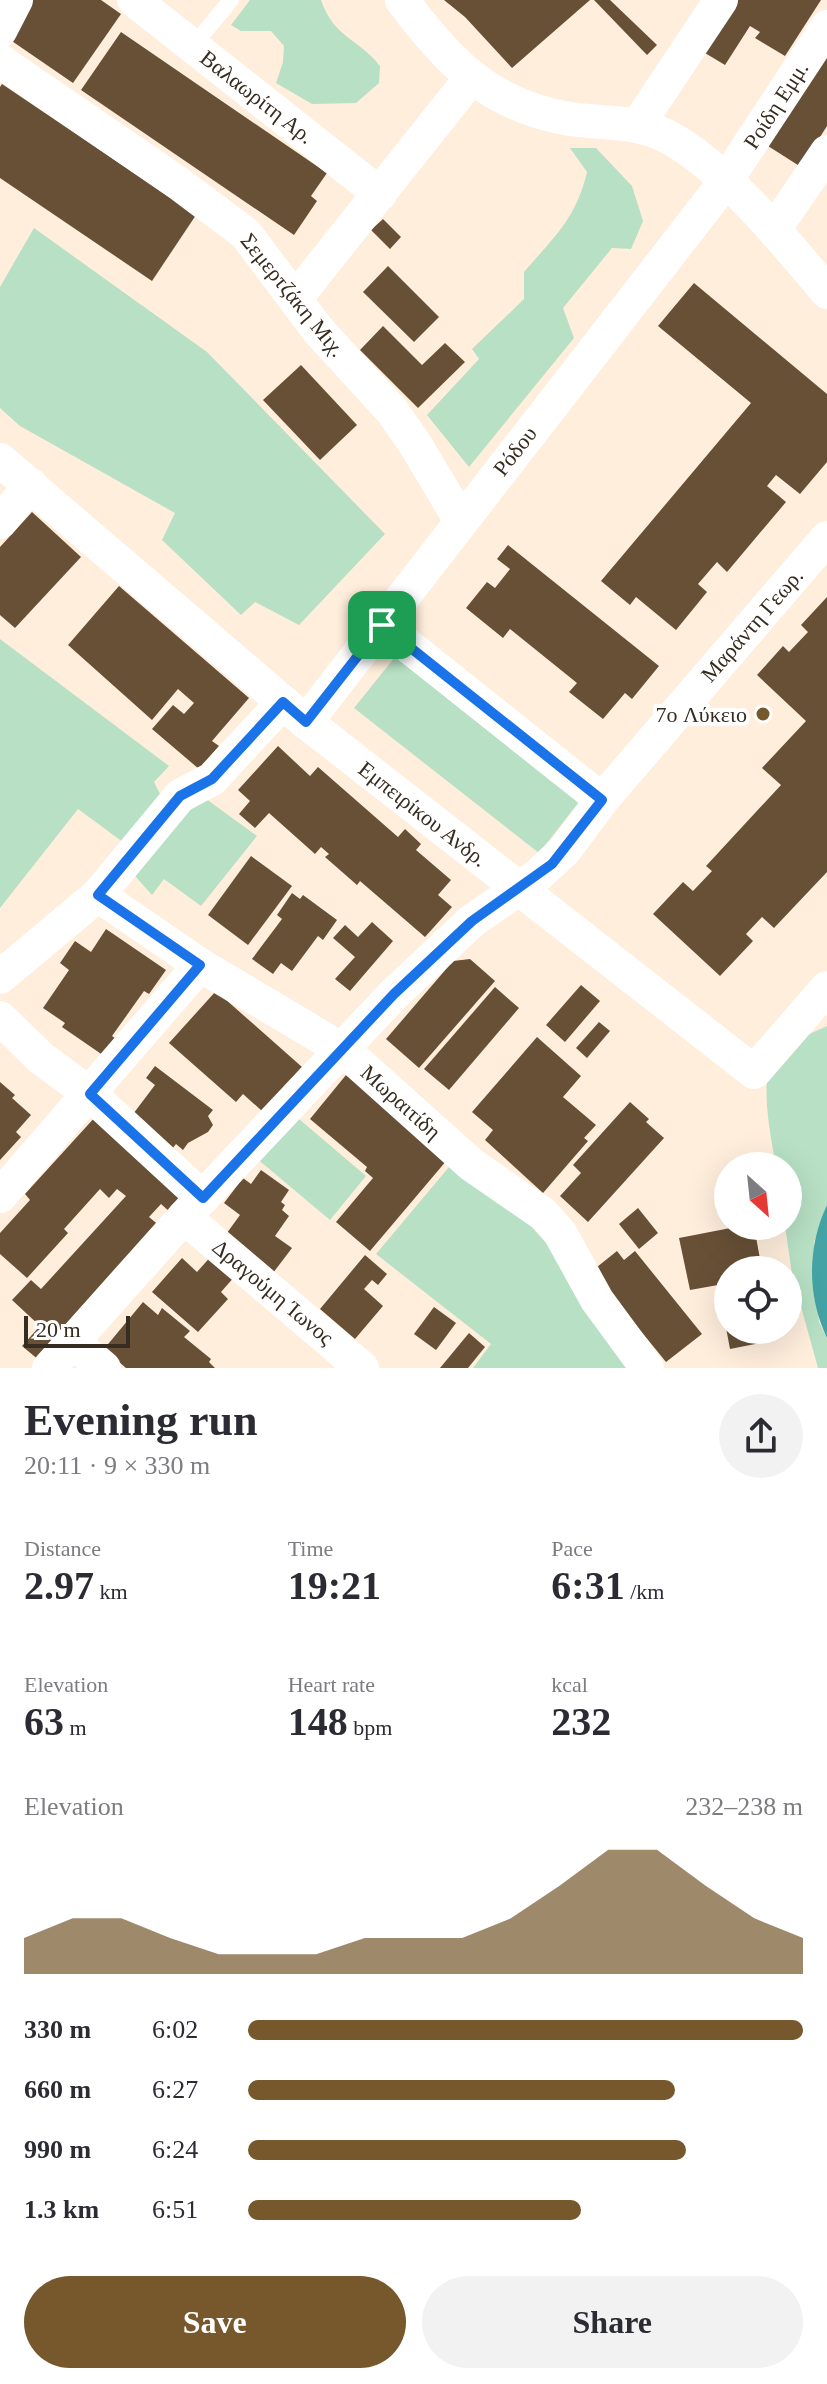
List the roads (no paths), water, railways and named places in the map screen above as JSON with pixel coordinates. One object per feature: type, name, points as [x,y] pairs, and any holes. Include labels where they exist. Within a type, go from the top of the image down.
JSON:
[{"type":"street","points":[[0,31],[16,0]]},
{"type":"street","name":"Βαλαωρίτη Αρ.","points":[[134,0],[380,194]]},
{"type":"street","points":[[402,0],[449,59],[471,78],[507,100],[546,114],[637,126],[672,139],[705,163],[774,230],[827,292]]},
{"type":"street","points":[[637,126],[721,0]]},
{"type":"street","name":"Ροίδη Εμμ.","points":[[725,182],[827,27]]},
{"type":"street","name":"Σεμερτζάκη Μιχ.","points":[[0,61],[237,226],[259,248],[333,348],[392,411],[461,521]]},
{"type":"street","points":[[295,299],[471,78]]},
{"type":"street","points":[[774,230],[827,152]]},
{"type":"street","name":"Ρόδου","points":[[294,712],[382,625],[725,182]]},
{"type":"street","name":"Εμπειρίκου Ανδρ.","points":[[0,460],[294,712],[754,1072],[827,988]]},
{"type":"street","points":[[0,522],[31,485]]},
{"type":"street","name":"Μαράντη Γεωρ.","points":[[49,1368],[374,1014],[495,903],[558,858],[602,800],[827,538]]},
{"type":"street","points":[[382,625],[602,800]]},
{"type":"street","points":[[0,977],[98,895],[180,796],[212,779],[294,712]]},
{"type":"street","name":"Μωραιτίδη","points":[[98,895],[200,965],[288,1015],[358,1063],[472,1165],[532,1205],[551,1222],[597,1300],[647,1368]]},
{"type":"street","points":[[0,1196],[200,965]]},
{"type":"street","name":"Δραγούμη Ίωνος","points":[[0,1018],[41,1058],[90,1094],[194,1207],[362,1368]]},
{"type":"street","points":[[73,1342],[104,1368]]},
{"type":"lane","points":[[193,46],[231,0]]},
{"type":"water","points":[[827,1205],[827,1338],[816,1305],[812,1272],[816,1238]]},
{"type":"place","name":"7o Λύκειο","points":[[763,714]]}]
